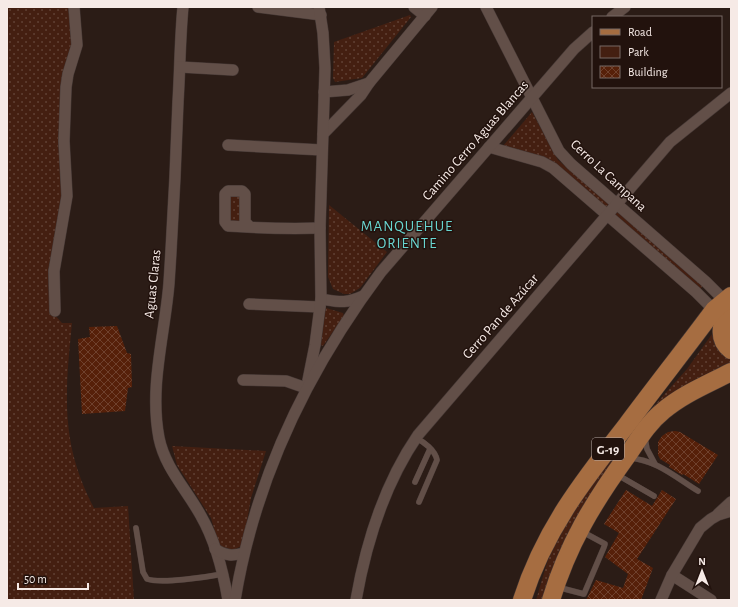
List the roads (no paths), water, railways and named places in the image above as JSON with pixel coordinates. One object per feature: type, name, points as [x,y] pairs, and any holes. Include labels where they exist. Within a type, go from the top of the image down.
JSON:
[{"type":"main road","points":[[724,302],[724,318],[721,330],[722,340],[731,350]]},
{"type":"main road","name":"G-19","points":[[522,600],[539,556],[562,512],[599,461],[724,302]]},
{"type":"main road","name":"G-19","points":[[553,593],[562,567],[579,530],[592,507],[614,473],[655,417],[670,405],[695,390],[731,372]]},
{"type":"street","points":[[55,311],[55,267],[67,196],[64,141],[66,87],[68,74],[77,45],[74,7]]},
{"type":"street","name":"Aguas Claras","points":[[183,7],[173,223],[168,292],[156,384],[157,422],[159,437],[166,460],[202,517],[215,549],[223,574],[228,600]]},
{"type":"street","points":[[243,380],[286,381],[306,388],[315,345],[320,303],[320,228],[325,50],[320,11],[258,7]]},
{"type":"street","points":[[414,7],[425,16]]},
{"type":"street","points":[[323,134],[361,95],[368,83],[432,7]]},
{"type":"street","name":"Cerro La Campana","points":[[486,7],[559,151],[571,164],[724,302]]},
{"type":"street","points":[[613,16],[625,7]]},
{"type":"street","name":"Camino Cerro Aguas Blancas","points":[[235,600],[244,553],[266,478],[284,432],[306,388],[328,350],[363,296],[414,234],[574,49],[592,33]]},
{"type":"street","points":[[180,67],[233,70]]},
{"type":"street","points":[[324,92],[348,90],[368,83]]},
{"type":"street","name":"Cerro Pan de Azúcar","points":[[356,600],[369,546],[382,504],[398,468],[416,438],[451,395],[670,142],[731,93]]},
{"type":"street","points":[[228,145],[322,150]]},
{"type":"street","points":[[489,147],[542,162],[553,168],[696,292],[724,302]]},
{"type":"street","points":[[250,227],[320,228]]},
{"type":"street","points":[[249,304],[344,302],[363,296]]},
{"type":"street","points":[[344,302],[348,310],[349,318]]},
{"type":"street","points":[[315,345],[321,352],[328,350]]},
{"type":"street","points":[[718,515],[731,502]]},
{"type":"street","points":[[661,600],[672,575],[700,528],[718,515],[731,511]]},
{"type":"street","points":[[215,549],[230,556],[244,553]]},
{"type":"street","points":[[672,575],[711,600]]},
{"type":"lane","points":[[644,431],[646,446],[654,464]]},
{"type":"lane","points":[[416,438],[425,443],[437,457],[437,463],[419,502]]},
{"type":"lane","points":[[415,482],[430,449]]},
{"type":"lane","points":[[625,458],[644,460],[654,464],[698,492]]},
{"type":"lane","points":[[614,473],[654,496]]},
{"type":"lane","points":[[136,528],[143,572],[147,579],[157,581],[207,577],[223,574]]},
{"type":"lane","points":[[553,593],[584,594],[604,547],[605,544],[579,530]]},
{"type":"district","name":"MANQUEHUE ORIENTE","points":[[407,234]]}]
